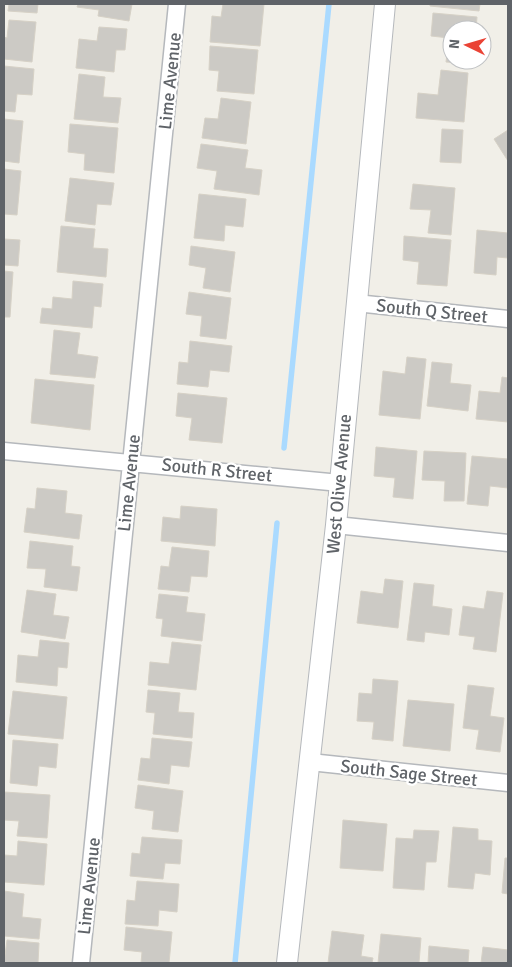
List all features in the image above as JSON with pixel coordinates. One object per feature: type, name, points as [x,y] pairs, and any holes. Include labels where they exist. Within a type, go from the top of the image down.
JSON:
[{"type":"street","name":"Lime Avenue","points":[[81,963],[177,4]]},
{"type":"street","name":"West Olive Avenue","points":[[288,963],[336,525],[385,4]]},
{"type":"street","name":"South Q Street","points":[[356,302],[508,319]]},
{"type":"street","name":"South R Street","points":[[4,451],[340,482]]},
{"type":"street","points":[[336,525],[508,543]]},
{"type":"street","name":"South Sage Street","points":[[310,762],[508,783]]},
{"type":"building","points":[[9,4],[38,4],[37,13],[8,11]]},
{"type":"building","points":[[78,4],[132,4],[129,21],[98,16],[99,10],[77,7]]},
{"type":"building","points":[[223,4],[264,4],[260,46],[210,42],[212,16],[221,17]]},
{"type":"building","points":[[430,4],[480,4],[479,11],[430,6]]},
{"type":"building","points":[[433,13],[477,17],[477,20],[442,20],[442,37],[431,36]]},
{"type":"building","points":[[9,20],[36,22],[32,62],[4,59],[4,37],[7,38]]},
{"type":"building","points":[[99,27],[127,29],[125,50],[116,50],[114,72],[76,68],[79,39],[97,41]]},
{"type":"building","points":[[210,46],[258,50],[254,94],[217,91],[219,71],[209,70]]},
{"type":"building","points":[[4,66],[34,69],[32,95],[17,94],[15,112],[4,111]]},
{"type":"building","points":[[441,70],[468,73],[464,122],[416,118],[418,93],[438,95]]},
{"type":"building","points":[[79,74],[105,77],[103,97],[121,98],[118,123],[74,119]]},
{"type":"building","points":[[221,98],[251,102],[246,144],[202,138],[205,118],[218,119]]},
{"type":"building","points":[[4,119],[23,121],[19,163],[4,161]]},
{"type":"building","points":[[70,124],[118,128],[114,173],[84,170],[85,154],[68,152]]},
{"type":"building","points":[[442,129],[463,130],[461,163],[440,162]]},
{"type":"building","points":[[508,130],[508,161],[494,139]]},
{"type":"building","points":[[201,144],[248,150],[245,168],[262,170],[259,195],[214,189],[217,171],[197,168]]},
{"type":"building","points":[[4,169],[21,171],[17,215],[4,214]]},
{"type":"building","points":[[70,178],[114,183],[111,205],[97,204],[95,225],[65,221]]},
{"type":"building","points":[[413,184],[455,188],[451,235],[428,233],[431,210],[410,209]]},
{"type":"building","points":[[199,194],[246,199],[243,227],[225,225],[224,241],[194,238]]},
{"type":"building","points":[[61,226],[95,229],[93,248],[108,249],[106,277],[57,272]]},
{"type":"building","points":[[477,230],[508,233],[508,258],[497,257],[496,275],[474,273]]},
{"type":"building","points":[[404,236],[451,240],[447,286],[417,284],[419,262],[403,260]]},
{"type":"building","points":[[4,239],[20,240],[18,266],[4,265]]},
{"type":"building","points":[[191,246],[235,252],[230,292],[203,288],[206,268],[189,265]]},
{"type":"building","points":[[4,271],[13,272],[10,317],[4,317]]},
{"type":"building","points":[[73,281],[103,284],[101,307],[94,306],[92,328],[40,323],[42,308],[52,309],[53,297],[72,299]]},
{"type":"building","points":[[189,292],[231,298],[226,339],[200,336],[202,316],[186,314]]},
{"type":"building","points":[[54,330],[80,333],[77,354],[98,357],[95,378],[50,374]]},
{"type":"building","points":[[190,341],[232,346],[229,372],[210,370],[208,387],[177,384],[179,362],[188,363]]},
{"type":"building","points":[[407,357],[426,359],[420,419],[379,415],[383,371],[405,374]]},
{"type":"building","points":[[432,362],[452,364],[450,383],[471,385],[468,411],[427,406]]},
{"type":"building","points":[[502,377],[508,378],[508,422],[476,419],[479,391],[500,393]]},
{"type":"building","points":[[35,379],[94,385],[90,430],[31,423]]},
{"type":"building","points":[[178,393],[227,398],[222,443],[189,440],[192,418],[176,416]]},
{"type":"building","points":[[376,447],[417,451],[413,499],[393,497],[395,478],[374,476]]},
{"type":"building","points":[[424,451],[466,453],[464,501],[444,501],[445,481],[422,480]]},
{"type":"building","points":[[472,456],[508,459],[508,488],[490,486],[488,506],[467,504]]},
{"type":"building","points":[[37,488],[67,491],[65,513],[82,515],[79,539],[24,532],[27,508],[35,509]]},
{"type":"building","points":[[181,506],[217,509],[215,546],[161,541],[163,517],[180,519]]},
{"type":"building","points":[[30,541],[73,546],[71,566],[80,567],[77,591],[44,587],[46,569],[27,568]]},
{"type":"building","points":[[172,547],[209,551],[207,577],[191,576],[189,592],[158,589],[161,566],[169,567]]},
{"type":"building","points":[[385,579],[403,581],[398,628],[357,623],[361,591],[383,594]]},
{"type":"building","points":[[414,583],[434,585],[432,606],[452,609],[449,635],[425,632],[424,642],[407,640]]},
{"type":"building","points":[[27,590],[56,594],[53,615],[69,617],[65,639],[21,632]]},
{"type":"building","points":[[487,591],[503,593],[496,652],[473,649],[475,637],[459,635],[463,606],[484,609]]},
{"type":"building","points":[[159,594],[188,597],[186,612],[205,614],[202,641],[161,636],[163,619],[156,618]]},
{"type":"building","points":[[40,640],[69,643],[67,668],[58,667],[57,686],[16,682],[18,655],[38,657]]},
{"type":"building","points":[[172,642],[201,645],[196,690],[148,685],[150,662],[169,664]]},
{"type":"building","points":[[373,679],[398,681],[393,741],[372,739],[374,722],[357,721],[359,693],[372,694]]},
{"type":"building","points":[[468,685],[494,688],[490,716],[504,718],[500,752],[476,749],[479,730],[463,728]]},
{"type":"building","points":[[148,690],[180,693],[178,712],[194,713],[192,738],[153,734],[155,713],[146,712]]},
{"type":"building","points":[[13,691],[67,697],[63,739],[8,734]]},
{"type":"building","points":[[408,700],[454,704],[450,751],[403,746]]},
{"type":"building","points":[[152,738],[192,742],[189,767],[171,765],[169,784],[138,780],[141,758],[150,759]]},
{"type":"building","points":[[13,740],[58,744],[56,768],[39,766],[37,786],[10,783]]},
{"type":"building","points":[[138,785],[183,791],[178,832],[152,829],[154,811],[135,808]]},
{"type":"building","points":[[4,792],[50,795],[47,838],[17,836],[19,821],[4,820]]},
{"type":"building","points":[[343,820],[387,824],[383,871],[340,868]]},
{"type":"building","points":[[453,827],[478,829],[478,840],[492,841],[490,875],[475,873],[473,889],[448,887]]},
{"type":"building","points":[[414,830],[439,831],[436,862],[426,862],[424,890],[393,888],[396,838],[413,839]]},
{"type":"building","points":[[142,837],[182,840],[180,864],[165,863],[163,879],[130,876],[132,853],[140,854]]},
{"type":"building","points":[[18,841],[47,844],[44,885],[4,882],[4,855],[17,856]]},
{"type":"building","points":[[505,858],[508,858],[508,894],[502,893]]},
{"type":"building","points":[[137,881],[179,884],[177,912],[159,910],[158,926],[125,924],[127,900],[135,901]]},
{"type":"building","points":[[4,891],[24,894],[22,917],[41,919],[39,939],[4,936]]},
{"type":"building","points":[[126,927],[172,932],[169,963],[141,963],[142,952],[124,950]]},
{"type":"building","points":[[332,931],[364,935],[361,956],[373,958],[372,963],[328,963]]},
{"type":"building","points":[[381,934],[421,938],[419,963],[378,963]]},
{"type":"building","points":[[7,940],[39,943],[38,963],[4,963]]},
{"type":"building","points":[[429,946],[469,950],[468,963],[428,963]]},
{"type":"building","points":[[483,947],[508,950],[508,963],[481,963]]},
{"type":"waterway","points":[[284,448],[329,4]]},
{"type":"waterway","points":[[235,963],[277,523]]}]
